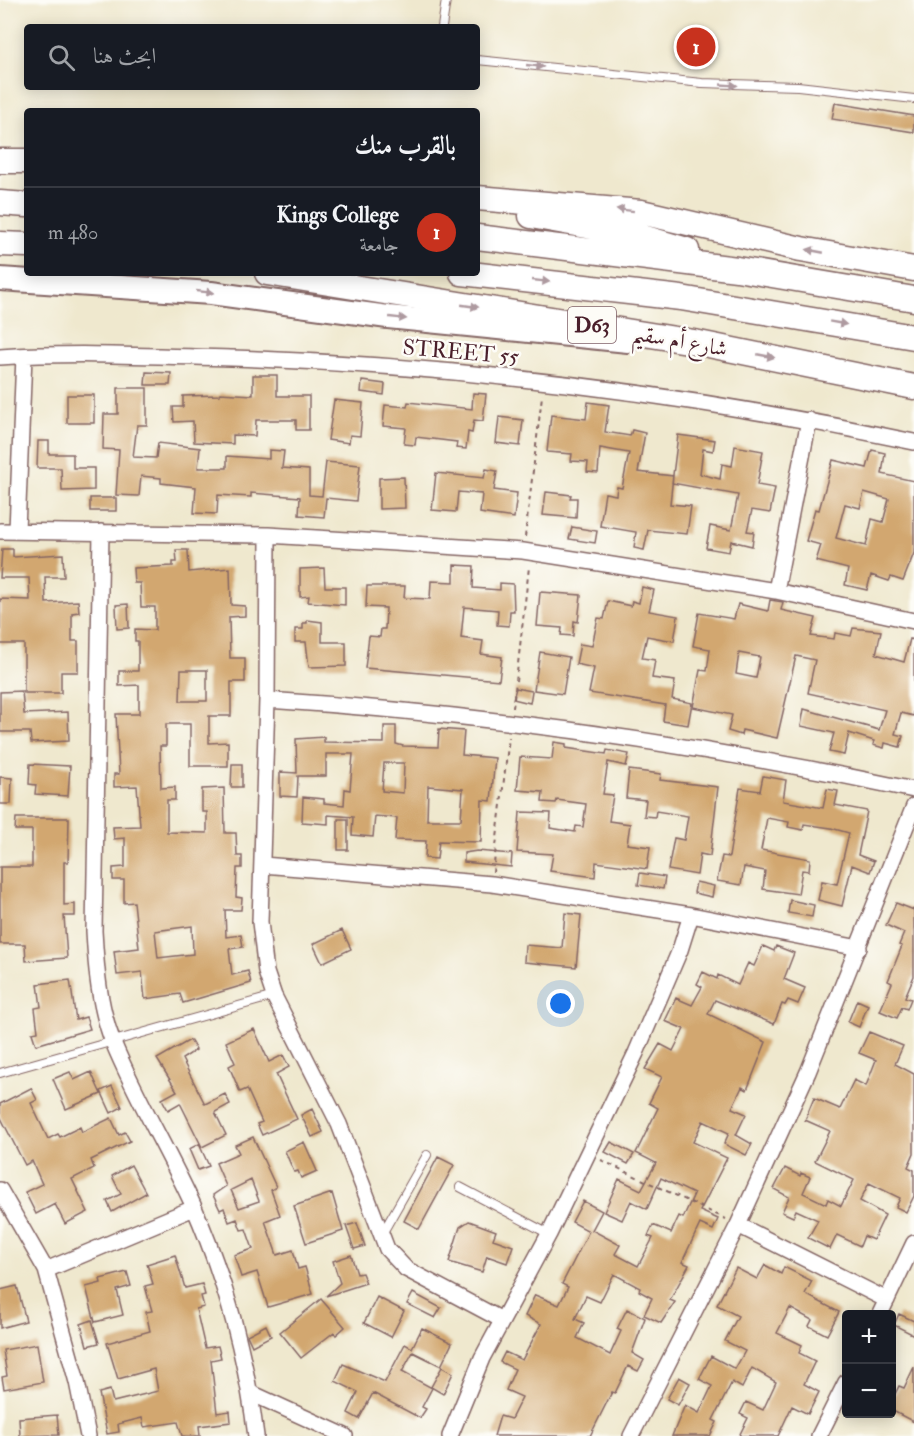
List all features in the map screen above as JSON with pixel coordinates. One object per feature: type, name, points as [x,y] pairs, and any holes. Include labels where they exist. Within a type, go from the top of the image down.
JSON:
[{"type":"main road","points":[[0,161],[24,161]]},
{"type":"main road","points":[[480,198],[641,212],[812,251],[914,269]]},
{"type":"main road","points":[[0,203],[24,205]]},
{"type":"main road","points":[[480,209],[632,234],[685,249],[737,268]]},
{"type":"main road","points":[[480,237],[737,268],[914,299]]},
{"type":"main road","points":[[0,244],[24,245]]},
{"type":"main road","name":"شارع أم سقيم","points":[[480,275],[705,301],[914,337]]},
{"type":"main road","name":"شارع أم سقيم","points":[[286,276],[694,342],[914,387]]},
{"type":"main road","points":[[0,279],[211,292],[388,317],[570,337],[694,342]]},
{"type":"street","name":"STREET 55","points":[[0,357],[120,354],[284,360],[544,381],[809,420],[914,442]]},
{"type":"street","points":[[17,531],[24,356]]},
{"type":"street","points":[[776,591],[809,420]]},
{"type":"street","points":[[0,531],[267,536],[523,551],[776,591],[914,621]]},
{"type":"street","points":[[101,532],[94,930],[96,968],[112,1041],[194,1208],[229,1304],[251,1393],[256,1436]]},
{"type":"street","points":[[267,536],[267,700],[261,945],[274,996],[339,1124],[391,1254],[406,1269],[502,1320]]},
{"type":"street","points":[[267,700],[388,708],[608,733],[787,763],[914,790]]},
{"type":"street","points":[[632,1436],[738,1225],[808,1072],[860,948],[914,806]]},
{"type":"street","points":[[263,865],[492,884],[691,915],[860,948]]},
{"type":"street","points":[[450,1436],[482,1358],[549,1233],[636,1053],[680,950],[691,915]]},
{"type":"street","points":[[0,1190],[46,1270],[77,1382],[88,1436]]},
{"type":"street","points":[[46,1270],[194,1208]]},
{"type":"street","points":[[738,1225],[887,1300]]},
{"type":"street","points":[[882,1310],[914,1243]]},
{"type":"street","points":[[826,1434],[842,1392]]},
{"type":"street","points":[[251,1393],[345,1436]]},
{"type":"lane","points":[[442,24],[446,0]]},
{"type":"lane","points":[[480,60],[702,83],[798,86],[914,99]]},
{"type":"lane","points":[[0,1073],[274,996]]},
{"type":"lane","points":[[382,1236],[427,1155]]},
{"type":"lane","points":[[460,1187],[549,1233]]},
{"type":"path","points":[[523,551],[544,381]]},
{"type":"path","points":[[588,1154],[738,1225]]},
{"type":"building","points":[[835,103],[914,116],[914,132],[832,119]]},
{"type":"building","points":[[146,372],[171,373],[170,385],[145,385]]},
{"type":"building","points":[[253,375],[277,375],[277,396],[309,396],[309,430],[296,430],[296,420],[256,420],[255,436],[233,435],[233,444],[194,442],[193,421],[174,422],[173,407],[183,407],[183,396],[220,395],[220,393],[253,395]]},
{"type":"building","points":[[362,381],[385,384],[384,395],[361,392]]},
{"type":"building","points":[[118,388],[147,388],[147,425],[137,425],[133,457],[156,458],[158,443],[200,448],[198,468],[227,468],[227,456],[269,459],[269,450],[284,451],[282,468],[309,470],[309,495],[322,496],[326,462],[360,465],[356,501],[326,498],[324,517],[299,515],[300,497],[251,493],[251,497],[218,495],[217,514],[194,513],[196,487],[161,483],[161,478],[141,476],[139,496],[116,495],[119,450],[103,449],[104,414],[118,414]]},
{"type":"building","points":[[473,393],[486,394],[483,421],[474,420],[472,433],[468,432],[466,449],[456,448],[457,442],[416,437],[415,445],[404,444],[406,428],[383,426],[385,405],[407,407],[408,402],[472,409]]},
{"type":"building","points":[[67,395],[94,395],[94,423],[67,423]]},
{"type":"building","points":[[334,400],[363,403],[360,436],[350,435],[349,443],[328,440]]},
{"type":"building","points":[[588,402],[609,405],[605,432],[630,436],[632,430],[645,433],[638,472],[673,476],[670,504],[691,506],[687,534],[648,530],[644,550],[634,548],[636,532],[600,526],[605,493],[616,495],[617,487],[622,488],[629,453],[600,448],[598,473],[587,472],[588,462],[571,461],[572,454],[547,452],[551,415],[586,419]]},
{"type":"building","points":[[499,417],[523,420],[520,446],[496,443]]},
{"type":"building","points":[[678,435],[715,440],[713,451],[703,449],[700,474],[720,479],[722,464],[732,466],[735,446],[763,451],[757,485],[775,488],[770,513],[752,510],[747,531],[754,532],[752,546],[731,541],[729,552],[706,548],[710,526],[731,530],[738,495],[672,483]]},
{"type":"building","points":[[38,441],[49,441],[49,454],[73,454],[73,468],[94,468],[94,490],[62,491],[61,468],[37,468]]},
{"type":"building","points":[[872,450],[885,453],[882,474],[914,481],[914,553],[903,581],[891,577],[889,581],[871,575],[867,590],[845,585],[848,569],[816,561],[821,545],[806,541],[815,509],[819,510],[833,460],[867,468]],"holes":[[[864,492],[889,499],[883,522],[872,519],[866,546],[836,538],[845,504],[860,508]]]},
{"type":"building","points":[[486,469],[497,471],[494,490],[517,493],[514,518],[480,513],[482,494],[458,492],[456,512],[432,510],[436,473],[484,478]]},
{"type":"building","points":[[404,477],[405,508],[379,509],[379,478]]},
{"type":"building","points":[[546,492],[571,495],[570,498],[577,498],[576,518],[543,515]]},
{"type":"building","points":[[90,498],[116,498],[116,511],[90,511]]},
{"type":"building","points":[[572,527],[597,531],[595,543],[569,539]]},
{"type":"building","points":[[2,549],[13,549],[13,557],[63,554],[64,577],[45,577],[46,603],[78,601],[79,612],[72,613],[72,641],[78,641],[78,672],[61,672],[61,693],[24,693],[24,644],[0,644],[0,599],[30,600],[29,578],[0,578]]},
{"type":"building","points":[[176,550],[188,550],[189,572],[230,568],[231,605],[245,606],[245,616],[229,617],[230,658],[245,658],[245,682],[231,682],[231,716],[209,716],[209,743],[228,742],[228,766],[190,766],[190,724],[166,724],[166,746],[160,746],[161,788],[175,787],[175,800],[167,800],[167,832],[207,833],[207,812],[202,812],[202,789],[224,788],[225,833],[236,833],[237,856],[242,856],[242,868],[237,868],[236,897],[242,898],[241,910],[225,910],[226,937],[241,935],[243,947],[229,949],[232,975],[248,971],[251,983],[183,1003],[180,994],[145,999],[142,972],[117,975],[114,951],[139,948],[134,902],[124,903],[124,880],[113,880],[113,868],[125,867],[125,838],[114,839],[113,827],[140,826],[137,786],[114,787],[114,774],[119,774],[116,714],[139,714],[139,685],[119,686],[119,671],[138,671],[138,641],[135,641],[135,629],[155,630],[155,607],[141,607],[140,583],[134,583],[133,568],[173,566],[173,562],[177,562]],"holes":[[[181,670],[207,670],[207,701],[180,701]],[[192,926],[193,954],[158,958],[155,931]]]},
{"type":"building","points":[[454,565],[474,566],[473,588],[500,590],[500,583],[513,584],[514,611],[510,611],[509,626],[497,625],[498,610],[464,607],[461,638],[483,641],[481,654],[502,657],[499,680],[365,668],[369,636],[380,637],[381,629],[385,629],[386,608],[366,607],[367,586],[405,586],[404,598],[430,599],[431,581],[454,582]]},
{"type":"building","points":[[324,568],[325,587],[345,587],[345,605],[308,602],[309,596],[300,597],[300,569]]},
{"type":"building","points":[[642,587],[654,590],[649,611],[678,616],[674,641],[647,636],[642,658],[655,660],[652,678],[675,681],[672,699],[692,703],[688,725],[663,721],[665,705],[589,693],[594,668],[576,664],[580,644],[592,646],[598,618],[604,619],[608,601],[631,606],[632,601],[639,603]]},
{"type":"building","points":[[540,592],[581,595],[578,622],[574,621],[573,636],[561,635],[562,628],[537,626]]},
{"type":"building","points":[[770,600],[783,602],[781,610],[816,618],[811,636],[834,639],[835,633],[851,636],[853,628],[881,631],[876,654],[904,662],[910,639],[914,640],[914,716],[901,713],[895,734],[903,736],[900,747],[885,743],[884,748],[873,745],[874,741],[849,733],[844,755],[829,752],[834,733],[801,726],[804,709],[879,730],[885,710],[808,693],[815,660],[796,656],[777,738],[742,730],[741,735],[728,731],[732,715],[693,707],[700,670],[707,671],[710,649],[693,646],[699,613],[734,619],[738,604],[768,611]],"holes":[[[739,653],[760,657],[756,678],[736,674]]]},
{"type":"building","points":[[128,604],[129,628],[117,629],[116,605]]},
{"type":"building","points":[[307,620],[322,622],[322,642],[346,642],[346,666],[309,667],[306,642],[295,642],[295,629],[303,629],[303,623],[307,623]]},
{"type":"building","points":[[540,652],[569,657],[563,694],[534,690]]},
{"type":"building","points":[[516,688],[532,691],[530,703],[513,699]]},
{"type":"building","points":[[22,691],[24,714],[68,712],[69,741],[31,743],[30,732],[0,732],[0,692]]},
{"type":"building","points":[[384,726],[396,726],[396,744],[403,746],[438,747],[439,729],[464,731],[462,755],[495,758],[491,801],[482,800],[481,842],[439,841],[437,859],[425,858],[426,841],[395,840],[397,818],[375,816],[373,837],[352,835],[353,817],[328,815],[328,824],[302,822],[303,797],[324,799],[324,803],[344,805],[345,789],[350,790],[353,754],[326,754],[326,776],[298,776],[297,797],[280,796],[280,772],[297,773],[296,739],[324,737],[324,742],[384,743]],"holes":[[[384,763],[404,763],[403,793],[382,791]],[[428,786],[463,789],[461,820],[427,820]]]},
{"type":"building","points":[[554,742],[566,744],[566,748],[606,754],[607,750],[629,754],[626,766],[608,762],[603,794],[613,795],[609,821],[630,824],[627,844],[650,847],[647,869],[596,862],[595,877],[550,871],[553,854],[517,852],[520,812],[551,813],[550,828],[575,832],[576,826],[583,827],[586,804],[557,800],[556,803],[542,802],[543,792],[517,790],[520,757],[552,759]]},
{"type":"building","points":[[30,764],[70,766],[68,796],[35,794],[36,785],[29,784]]},
{"type":"building","points":[[232,764],[242,764],[242,787],[231,787]]},
{"type":"building","points":[[629,770],[661,774],[660,780],[718,787],[710,856],[700,854],[697,875],[668,870],[674,838],[684,840],[688,816],[656,811],[655,817],[644,816],[646,800],[626,798]]},
{"type":"building","points":[[763,776],[786,780],[783,801],[823,808],[827,789],[838,791],[835,805],[867,811],[858,855],[874,861],[870,872],[852,865],[842,906],[818,900],[822,881],[837,884],[849,833],[831,828],[804,824],[803,830],[788,827],[789,822],[767,818],[761,850],[810,859],[809,871],[802,870],[798,894],[763,889],[765,871],[744,867],[741,885],[717,881],[722,856],[729,857],[740,788],[760,791]]},
{"type":"building","points":[[0,777],[12,778],[11,804],[0,804]]},
{"type":"building","points":[[16,818],[69,818],[68,862],[64,862],[64,905],[75,904],[75,916],[64,916],[67,958],[26,961],[25,944],[0,944],[0,867],[32,867],[32,830],[15,830]]},
{"type":"building","points":[[338,819],[348,819],[348,850],[338,850]]},
{"type":"building","points":[[477,851],[512,854],[511,867],[464,862],[464,853]]},
{"type":"building","points":[[640,873],[665,877],[663,889],[638,885]]},
{"type":"building","points":[[696,882],[714,886],[712,897],[694,893]]},
{"type":"building","points":[[790,900],[814,905],[812,917],[788,913]]},
{"type":"building","points":[[896,903],[914,910],[914,976],[905,997],[911,999],[907,1009],[902,1007],[897,1018],[880,1011],[892,983],[888,981],[902,946],[899,945],[904,933],[886,925]]},
{"type":"building","points":[[565,913],[581,915],[576,967],[524,962],[525,945],[562,948]]},
{"type":"building","points":[[342,930],[351,949],[322,963],[313,944]]},
{"type":"building","points":[[763,946],[774,951],[776,946],[794,953],[784,979],[805,988],[798,1004],[788,1000],[785,1005],[782,1004],[774,1024],[715,1000],[708,1014],[766,1042],[747,1090],[742,1087],[732,1108],[746,1114],[736,1135],[752,1144],[746,1155],[724,1144],[729,1133],[703,1121],[693,1142],[727,1158],[700,1211],[718,1219],[713,1230],[700,1224],[682,1262],[689,1265],[670,1300],[675,1302],[661,1323],[644,1315],[652,1298],[639,1291],[640,1288],[614,1274],[600,1302],[586,1296],[575,1319],[584,1323],[577,1338],[610,1355],[621,1331],[617,1329],[627,1309],[645,1318],[632,1353],[644,1360],[638,1371],[628,1366],[590,1436],[494,1436],[500,1416],[511,1419],[522,1397],[506,1390],[515,1369],[500,1362],[505,1352],[522,1360],[541,1324],[525,1316],[535,1295],[559,1305],[568,1287],[562,1284],[589,1231],[572,1222],[583,1201],[602,1211],[592,1230],[620,1245],[615,1254],[638,1266],[653,1238],[648,1236],[653,1225],[671,1233],[679,1216],[683,1218],[694,1194],[661,1178],[647,1209],[631,1201],[622,1220],[604,1212],[619,1179],[641,1190],[656,1163],[636,1153],[658,1108],[649,1103],[662,1077],[645,1069],[660,1044],[673,1051],[684,1029],[665,1021],[676,998],[692,1005],[702,987],[697,984],[703,972],[717,979],[718,975],[738,985],[748,963],[754,966]]},
{"type":"building","points":[[70,980],[76,1020],[86,1017],[90,1029],[36,1045],[32,1033],[38,1032],[35,1008],[41,1007],[38,984]]},
{"type":"building","points":[[857,1000],[868,1005],[859,1027],[848,1022]]},
{"type":"building","points":[[254,1029],[269,1062],[283,1055],[289,1067],[276,1074],[297,1119],[262,1135],[257,1124],[262,1122],[247,1089],[240,1092],[229,1066],[235,1063],[226,1042]]},
{"type":"building","points":[[869,1032],[903,1046],[895,1064],[914,1074],[914,1153],[908,1167],[914,1170],[914,1196],[906,1212],[896,1207],[900,1198],[869,1183],[860,1201],[885,1215],[873,1240],[864,1236],[860,1246],[837,1235],[830,1249],[808,1238],[818,1220],[796,1210],[793,1217],[782,1212],[789,1197],[774,1189],[785,1168],[800,1176],[801,1173],[810,1177],[803,1193],[826,1204],[828,1199],[841,1206],[854,1180],[815,1161],[830,1131],[805,1120],[814,1098],[840,1109],[854,1080],[866,1086],[876,1060],[859,1053]]},
{"type":"building","points":[[190,1040],[196,1050],[182,1059],[205,1104],[225,1094],[230,1104],[215,1112],[226,1135],[202,1147],[180,1103],[168,1110],[162,1099],[177,1091],[157,1059]]},
{"type":"building","points":[[70,1072],[74,1080],[91,1072],[101,1094],[66,1109],[53,1079]]},
{"type":"building","points":[[112,1086],[122,1107],[111,1113],[101,1091]]},
{"type":"building","points":[[31,1088],[37,1100],[31,1103],[48,1139],[58,1134],[60,1137],[80,1127],[82,1132],[111,1118],[119,1135],[125,1132],[130,1141],[91,1160],[94,1168],[72,1179],[88,1212],[65,1224],[55,1204],[36,1214],[25,1192],[42,1184],[32,1161],[25,1165],[0,1116],[0,1104]]},
{"type":"building","points":[[312,1109],[323,1132],[312,1137],[301,1115]]},
{"type":"building","points":[[253,1137],[276,1187],[271,1190],[280,1215],[265,1221],[277,1255],[293,1250],[298,1269],[305,1267],[313,1294],[268,1307],[257,1272],[241,1277],[234,1255],[253,1249],[246,1229],[241,1230],[237,1219],[229,1222],[224,1208],[220,1210],[213,1195],[226,1186],[216,1163],[239,1153],[235,1145]],"holes":[[[251,1180],[259,1201],[239,1208],[231,1190]]]},
{"type":"building","points":[[304,1142],[317,1171],[301,1178],[298,1171],[294,1172],[285,1151]]},
{"type":"building","points":[[611,1142],[634,1154],[628,1164],[605,1152]]},
{"type":"building","points":[[199,1144],[209,1166],[198,1170],[189,1149]]},
{"type":"building","points":[[438,1157],[454,1165],[419,1229],[404,1221]]},
{"type":"building","points":[[131,1165],[146,1193],[112,1212],[107,1201],[121,1194],[112,1176]]},
{"type":"building","points":[[332,1193],[343,1231],[306,1243],[294,1206]]},
{"type":"building","points":[[469,1221],[496,1231],[493,1239],[513,1246],[507,1263],[487,1256],[482,1272],[449,1262],[460,1227]]},
{"type":"building","points":[[357,1223],[365,1246],[354,1249],[346,1226]]},
{"type":"building","points":[[175,1255],[185,1288],[202,1284],[205,1295],[201,1296],[204,1307],[196,1309],[205,1348],[218,1346],[221,1358],[211,1360],[217,1413],[230,1411],[231,1422],[199,1426],[200,1436],[182,1436],[178,1422],[144,1427],[142,1418],[118,1424],[119,1432],[107,1434],[99,1393],[110,1390],[113,1402],[158,1391],[154,1369],[118,1379],[107,1343],[150,1331],[146,1312],[152,1311],[145,1286],[153,1284],[147,1264]]},
{"type":"building","points":[[351,1255],[357,1274],[362,1273],[366,1283],[326,1296],[340,1283],[333,1261]]},
{"type":"building","points":[[765,1265],[781,1274],[784,1267],[812,1281],[805,1294],[839,1312],[827,1335],[809,1326],[812,1320],[790,1308],[777,1333],[802,1345],[799,1353],[815,1361],[804,1384],[819,1392],[808,1414],[792,1406],[778,1436],[739,1436],[748,1418],[740,1414],[746,1402],[763,1410],[776,1382],[752,1368],[742,1388],[732,1382],[713,1420],[717,1422],[710,1436],[672,1436],[685,1405],[699,1413],[712,1386],[699,1379],[711,1356],[735,1369],[745,1351],[725,1341],[738,1316],[717,1305],[736,1268],[757,1279]]},
{"type":"building","points":[[127,1272],[131,1286],[117,1290],[123,1315],[95,1322],[86,1287],[101,1283],[100,1279]]},
{"type":"building","points":[[17,1286],[26,1321],[0,1328],[0,1290]]},
{"type":"building","points":[[413,1293],[441,1308],[435,1318],[407,1304]]},
{"type":"building","points":[[377,1297],[404,1311],[391,1337],[364,1323]]},
{"type":"building","points":[[321,1299],[345,1327],[336,1335],[334,1332],[301,1358],[280,1332]]},
{"type":"building","points":[[899,1314],[914,1321],[914,1335],[896,1326]]},
{"type":"building","points":[[92,1320],[99,1343],[87,1346],[81,1324]]},
{"type":"building","points":[[266,1325],[271,1336],[252,1346],[247,1335]]},
{"type":"building","points":[[422,1328],[452,1343],[441,1366],[413,1352],[402,1372],[432,1388],[422,1407],[426,1409],[420,1418],[373,1393],[359,1419],[348,1413],[358,1392],[335,1381],[343,1364],[385,1382],[405,1344],[412,1348]]},
{"type":"building","points":[[37,1344],[43,1382],[4,1389],[2,1377],[7,1376],[3,1350]]},
{"type":"building","points":[[442,1367],[453,1373],[443,1394],[431,1387]]},
{"type":"building","points":[[914,1367],[914,1422],[896,1413],[896,1392],[899,1386],[904,1388]]},
{"type":"building","points":[[679,1377],[690,1383],[678,1405],[667,1399]]},
{"type":"building","points":[[57,1415],[59,1435],[20,1436],[19,1418]]},
{"type":"place","name":"Kings College","points":[[696,47]]}]
